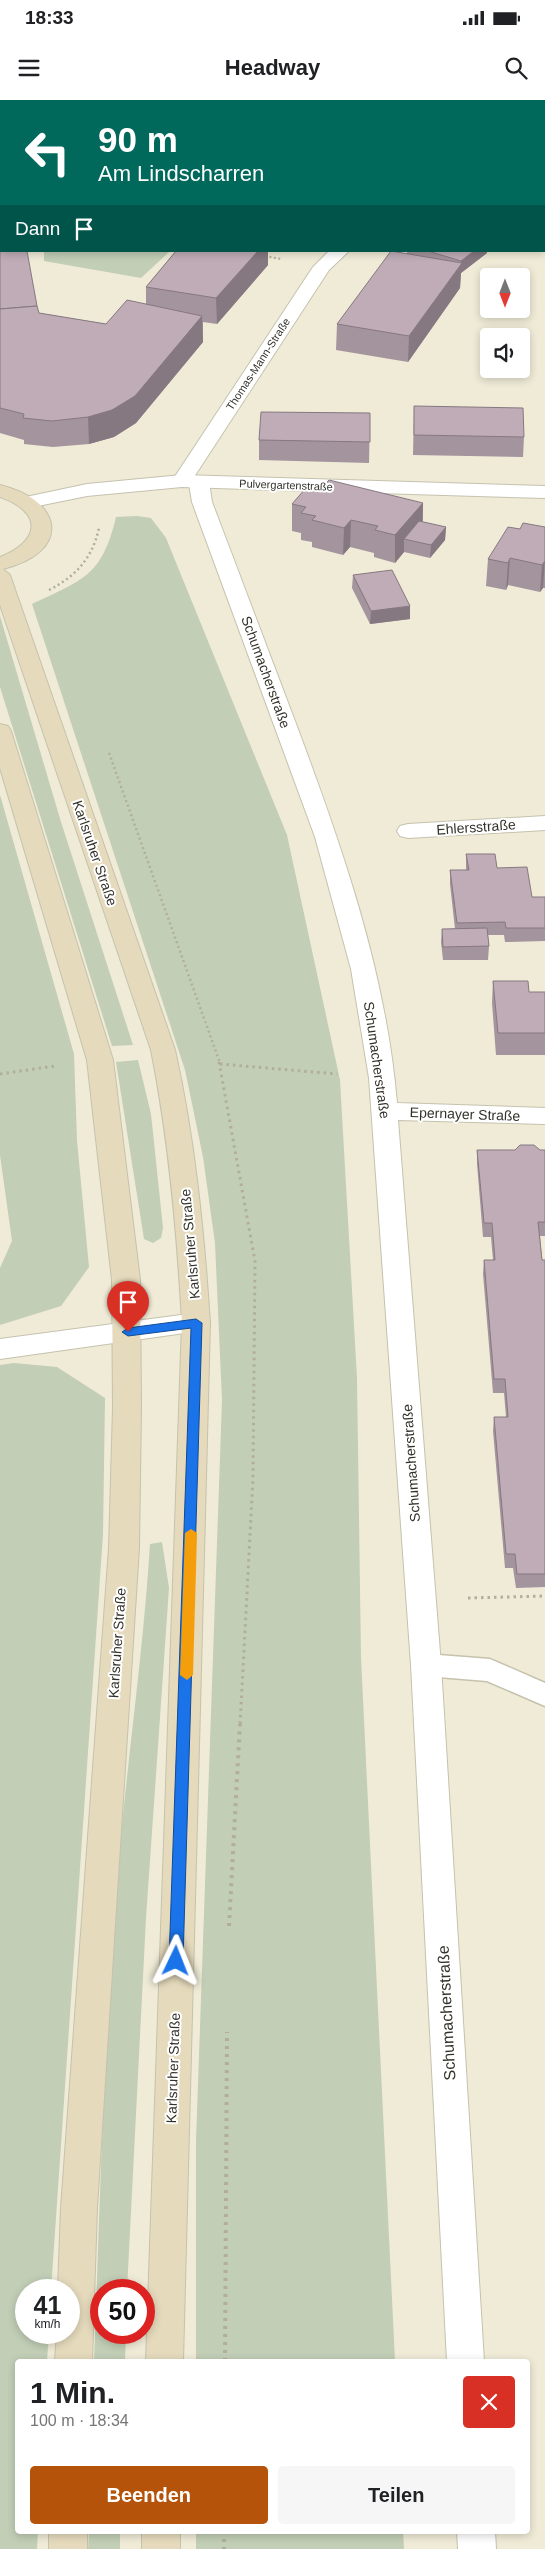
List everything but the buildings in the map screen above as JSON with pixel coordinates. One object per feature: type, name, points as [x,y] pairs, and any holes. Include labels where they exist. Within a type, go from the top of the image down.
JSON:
[{"type":"main road","points":[[0,491],[28,502],[40,515],[42,523],[40,538],[31,548],[16,558],[0,564]]},
{"type":"main road","name":"Karlsruher Straße","points":[[0,576],[163,1050],[175,1103],[191,1228],[196,1323],[165,2359]]},
{"type":"main road","name":"Karlsruher Straße","points":[[0,731],[100,1060],[126,1280],[128,1332],[124,1548],[79,2208],[74,2359]]},
{"type":"main road","points":[[68,2534],[68,2549]]},
{"type":"main road","points":[[161,2534],[161,2549]]},
{"type":"street","name":"Thomas-Mann-Straße","points":[[190,482],[322,267],[339,252]]},
{"type":"street","name":"Pulvergartenstraße","points":[[28,502],[87,490],[190,482],[545,492]]},
{"type":"street","name":"Schumacherstraße","points":[[190,482],[202,502],[327,837],[363,969],[382,1078],[386,1111],[426,1664],[466,2359]]},
{"type":"street","name":"Ehlersstraße","points":[[408,831],[545,822]]},
{"type":"street","name":"Epernayer Straße","points":[[386,1111],[545,1116]]},
{"type":"street","points":[[0,1348],[196,1323]]},
{"type":"street","points":[[476,2534],[477,2549]]},
{"type":"lane","points":[[426,1664],[490,1670],[545,1695]]},
{"type":"path","points":[[50,590],[53,597]]},
{"type":"path","points":[[106,744],[214,1043],[220,1064],[255,1261],[253,1478],[229,1932]]},
{"type":"path","points":[[220,1064],[382,1078]]},
{"type":"path","points":[[421,1598],[545,1596]]},
{"type":"path","points":[[225,2359],[227,2021]]},
{"type":"path","points":[[224,2534],[224,2549]]},
{"type":"green space","points":[[44,252],[169,252],[141,278],[44,261]]},
{"type":"green space","points":[[137,516],[151,518],[166,538],[287,835],[340,1080],[357,1378],[361,1658],[395,2359],[196,2359],[196,2141],[222,1400],[215,1243],[203,1157],[185,1070],[32,604],[65,589],[88,574],[104,552],[116,517]]},
{"type":"green space","points":[[0,616],[61,822],[133,1045],[112,1046],[0,687]]},
{"type":"green space","points":[[0,795],[74,1054],[77,1141],[89,1267],[61,1306],[0,1325],[0,1268],[12,1241],[0,1155]]},
{"type":"green space","points":[[138,1060],[151,1114],[163,1228],[161,1238],[153,1243],[144,1239],[116,1062]]},
{"type":"green space","points":[[14,1363],[57,1367],[105,1398],[103,1534],[52,2279],[15,2279],[15,2344],[48,2344],[47,2359],[15,2359],[15,2534],[38,2534],[37,2549],[0,2549],[0,1365]]},
{"type":"green space","points":[[162,1542],[169,1588],[146,1918],[128,2279],[97,2279],[106,2060],[117,1880],[150,1544]]},
{"type":"green space","points":[[95,2344],[126,2344],[125,2359],[94,2359]]},
{"type":"green space","points":[[89,2534],[120,2534],[120,2549],[88,2549]]},
{"type":"green space","points":[[196,2534],[403,2534],[404,2549],[196,2549]]},
{"type":"slow traffic","points":[[187,1675],[191,1533]]},
{"type":"route","points":[[128,1332],[196,1323],[190,1592],[176,1961]]}]
